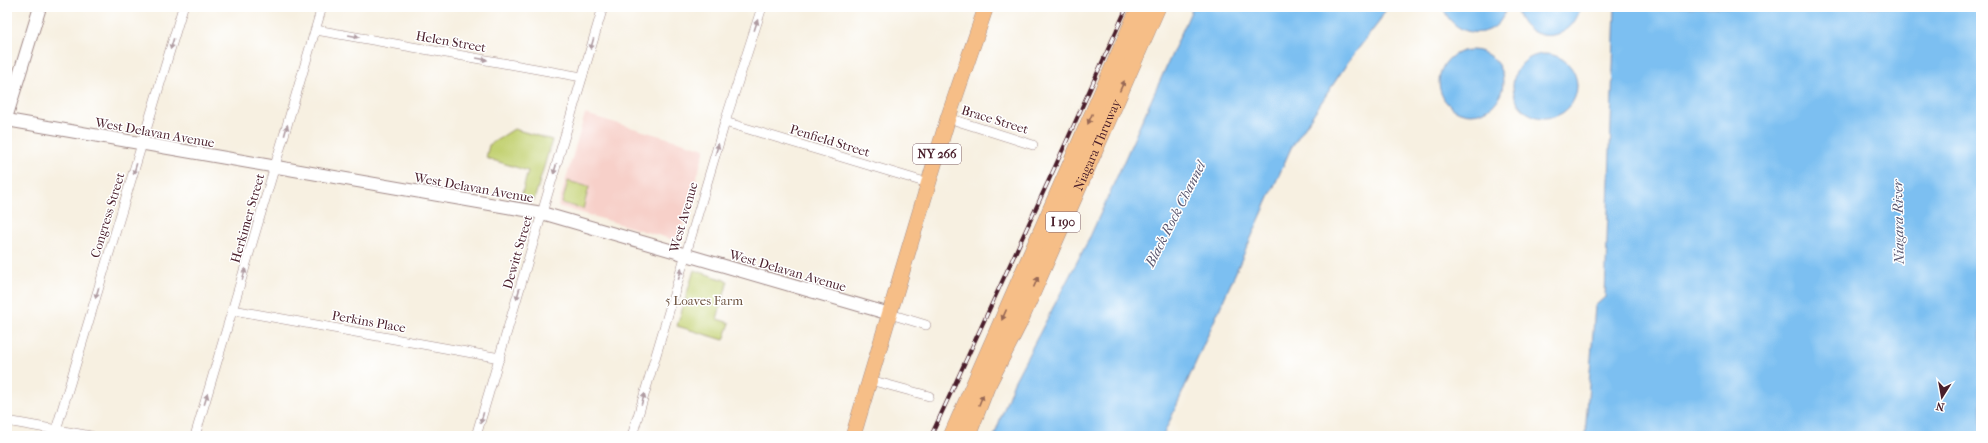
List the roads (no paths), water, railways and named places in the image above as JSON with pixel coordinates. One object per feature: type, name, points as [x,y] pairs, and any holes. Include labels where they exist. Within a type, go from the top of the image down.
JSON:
[{"type":"highway","name":"Niagara Thruway","points":[[952,436],[1140,7]]},
{"type":"highway","name":"Niagara Thruway","points":[[966,436],[986,387],[1022,315],[1157,7]]},
{"type":"main road","name":"NY 266","points":[[853,436],[948,118],[986,7]]},
{"type":"street","points":[[7,115],[40,7]]},
{"type":"street","name":"Congress Street","points":[[56,430],[183,7]]},
{"type":"street","name":"Herkimer Street","points":[[195,436],[322,7]]},
{"type":"street","name":"Dewitt Street","points":[[476,436],[603,7]]},
{"type":"street","name":"West Avenue","points":[[632,436],[725,122],[762,7]]},
{"type":"street","name":"Helen Street","points":[[316,30],[582,77]]},
{"type":"street","name":"Brace Street","points":[[948,118],[1033,145]]},
{"type":"street","name":"West Delavan Avenue","points":[[7,120],[542,213],[926,325]]},
{"type":"street","name":"Penfield Street","points":[[725,122],[928,183]]},
{"type":"street","name":"Perkins Place","points":[[233,310],[500,358]]},
{"type":"street","points":[[870,380],[929,396]]},
{"type":"street","points":[[7,421],[91,436]]},
{"type":"water","name":"Black Rock Channel","points":[[1193,7],[1387,7],[1379,22],[1348,62],[1291,148],[1163,436],[994,436],[1014,382],[1089,239]]},
{"type":"water","points":[[1443,7],[1506,7],[1502,19],[1495,27],[1486,31],[1476,32],[1465,31],[1456,26],[1448,18]]},
{"type":"water","points":[[1516,7],[1580,7],[1576,19],[1568,28],[1559,34],[1548,36],[1538,34],[1528,28],[1521,19]]},
{"type":"water","name":"Niagara River","points":[[1615,7],[1981,7],[1981,436],[1585,436],[1595,306],[1605,297]]},
{"type":"water","points":[[1465,50],[1477,50],[1494,59],[1501,70],[1503,82],[1501,94],[1494,105],[1477,114],[1465,114],[1453,109],[1444,100],[1439,88],[1439,76],[1444,64],[1453,55]]},
{"type":"water","points":[[1539,54],[1551,54],[1568,63],[1575,74],[1577,86],[1575,98],[1568,109],[1551,118],[1539,118],[1527,113],[1518,104],[1513,92],[1513,80],[1518,68],[1527,59]]},
{"type":"railway","points":[[931,436],[1127,7]]},
{"type":"park label","name":"5 Loaves Farm","points":[[704,300]]}]
